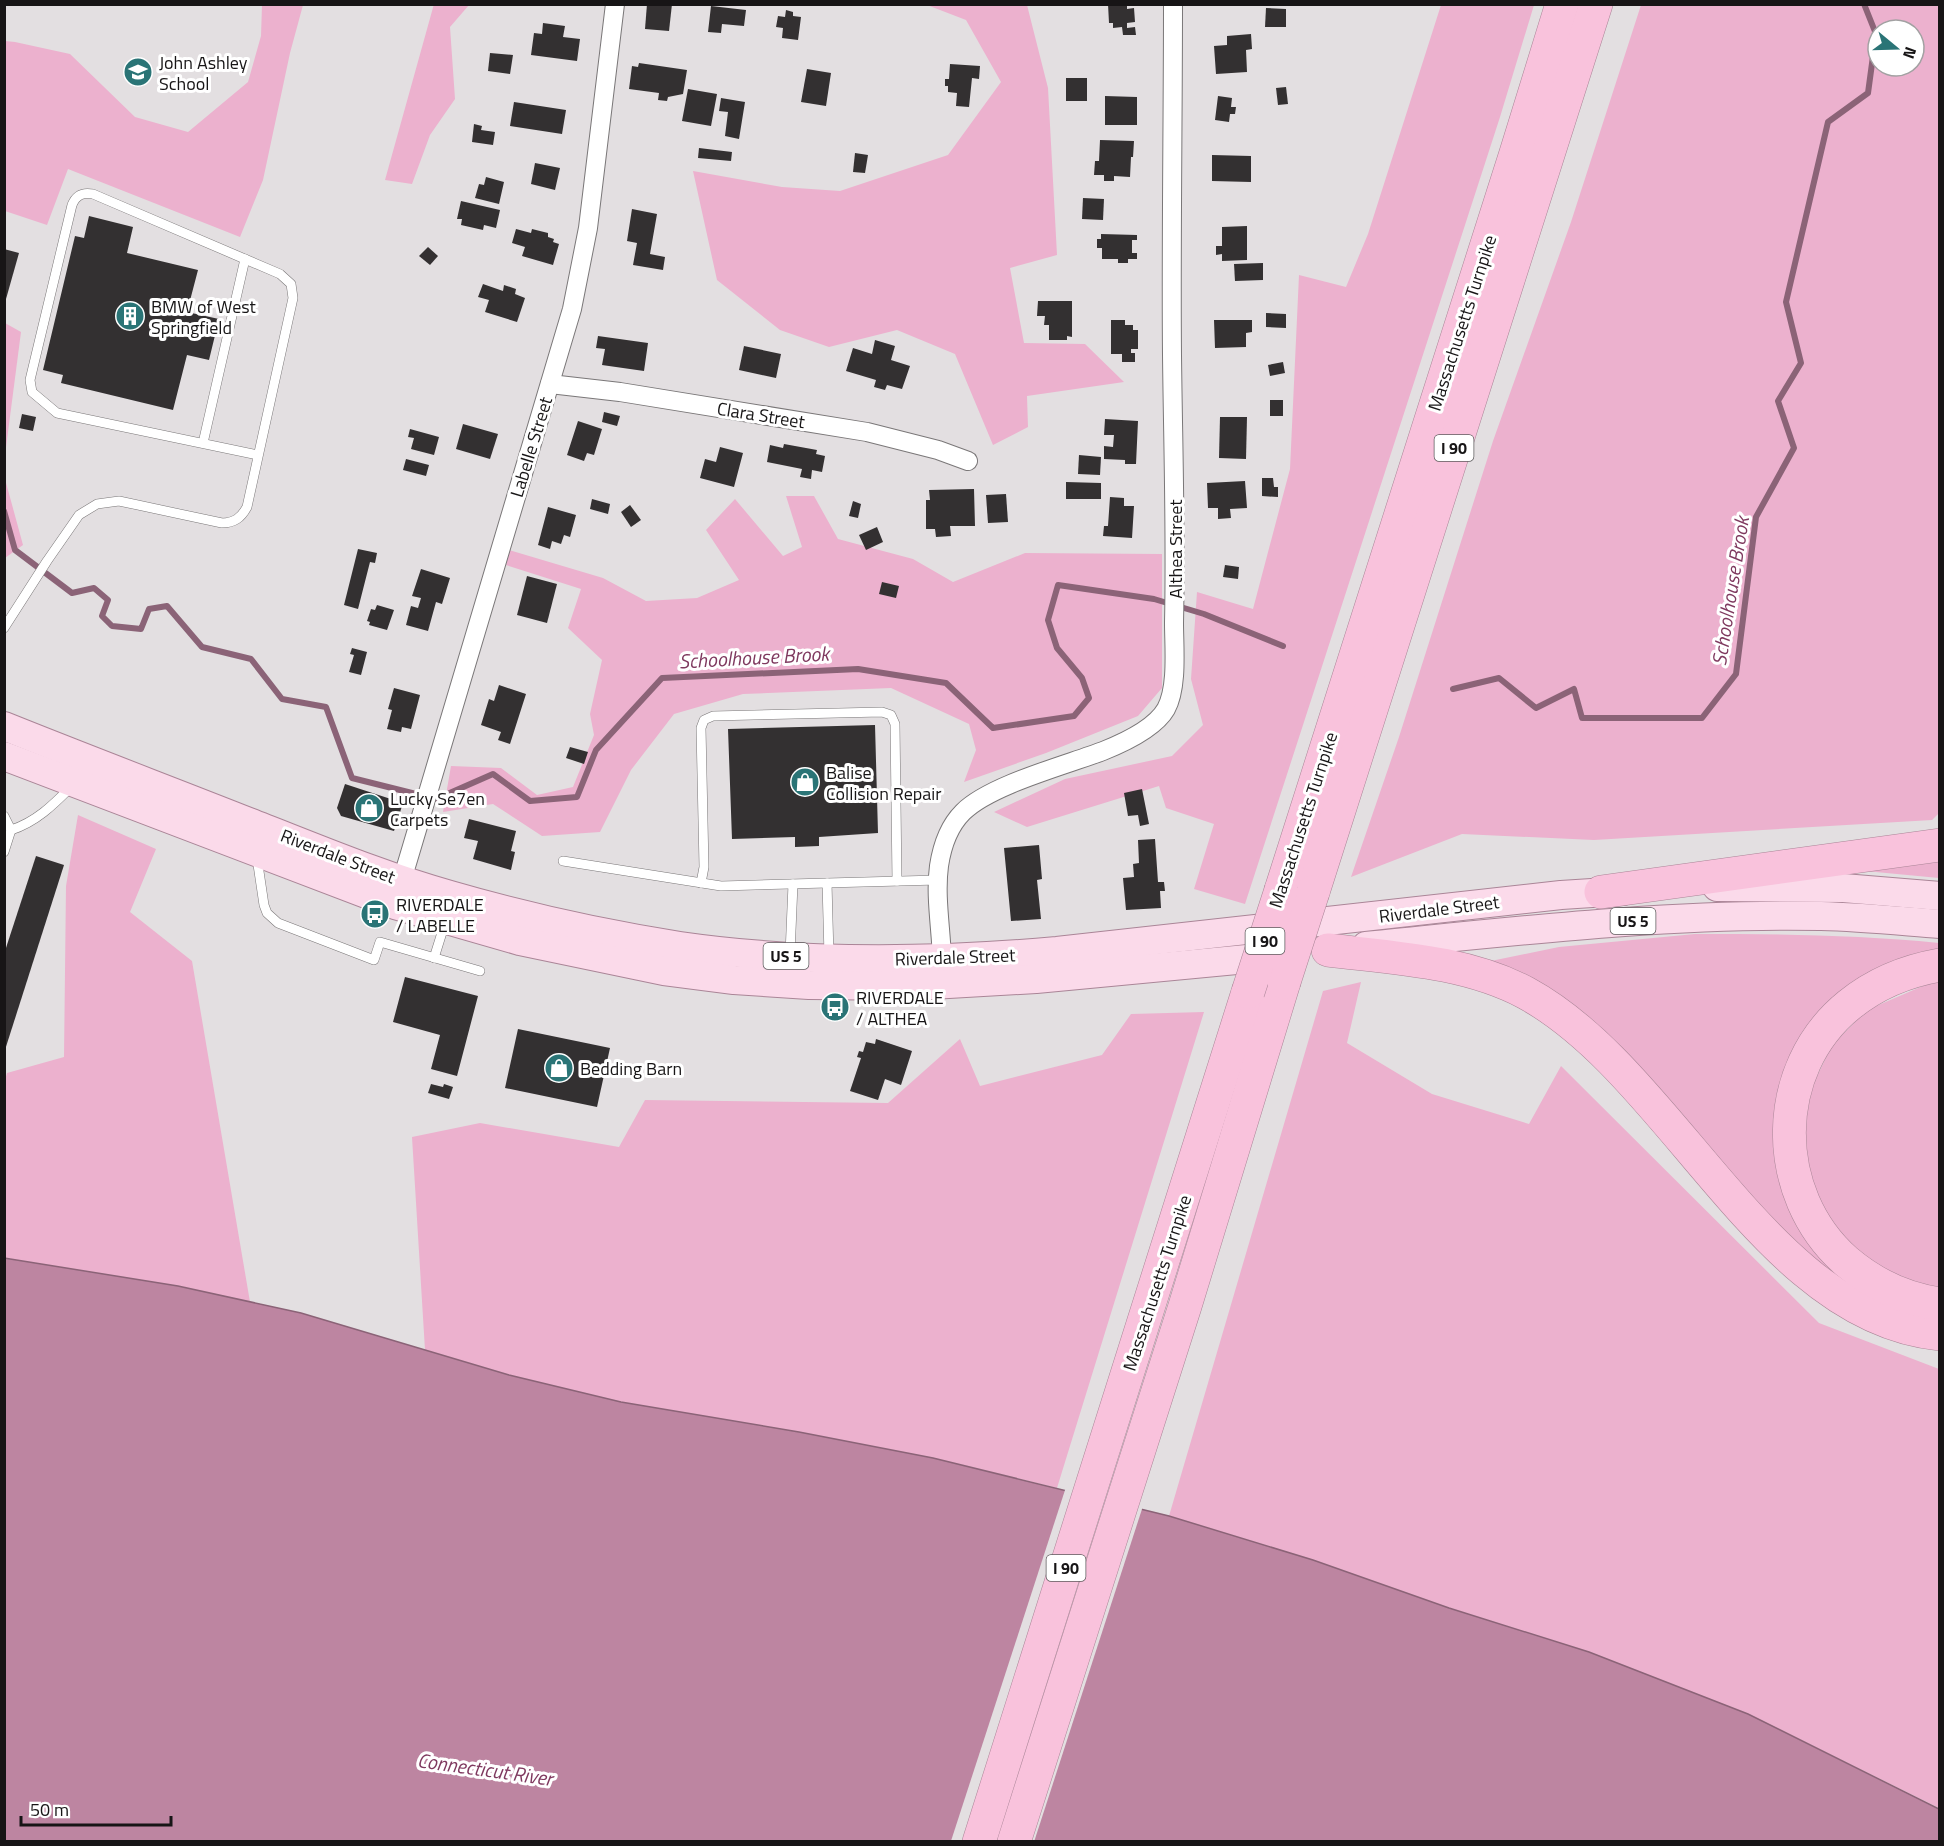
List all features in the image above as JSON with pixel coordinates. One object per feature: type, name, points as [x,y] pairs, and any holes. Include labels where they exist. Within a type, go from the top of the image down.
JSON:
[{"type":"highway","name":"Massachusetts Turnpike","points":[[979,1842],[1562,4]]},
{"type":"highway","name":"Massachusetts Turnpike","points":[[1014,1842],[1185,1305],[1284,982],[1596,4]]},
{"type":"highway","points":[[1601,892],[1940,845]]},
{"type":"highway","points":[[1328,950],[1412,960],[1462,969],[1505,983],[1547,1006],[1583,1034],[1614,1064],[1759,1228],[1792,1260],[1836,1294],[1875,1317],[1910,1330],[1940,1334]]},
{"type":"highway","points":[[1940,965],[1906,973],[1874,987],[1836,1017],[1814,1046],[1799,1076],[1791,1105],[1788,1133],[1794,1179],[1807,1210],[1826,1240],[1856,1269],[1873,1280],[1908,1297],[1940,1304]]},
{"type":"main road","name":"Riverdale Street","points":[[4,726],[398,893],[446,921],[571,953],[664,971],[809,985],[862,987],[1057,951],[1561,895],[1674,888],[1787,887],[1843,888],[1940,896]]},
{"type":"main road","name":"Riverdale Street","points":[[4,756],[256,853],[398,893],[493,908],[608,934],[705,949],[829,958],[943,972],[1094,974],[1562,926],[1694,918],[1822,916],[1940,924]]},
{"type":"street","name":"Labelle Street","points":[[398,893],[572,309],[582,268],[588,228],[615,4]]},
{"type":"street","name":"Althea Street","points":[[943,972],[939,865],[947,836],[957,820],[972,804],[1016,782],[1115,746],[1139,733],[1158,719],[1169,702],[1173,684],[1175,596],[1172,354],[1173,4]]},
{"type":"street","name":"Clara Street","points":[[550,384],[620,392],[867,432],[938,450],[968,461]]},
{"type":"lane","points":[[4,628],[79,516],[91,506],[119,501],[222,523],[237,520],[243,514],[258,455],[293,291],[286,278],[245,259],[93,194],[80,195],[72,205],[30,380],[32,392],[57,413],[258,455]]},
{"type":"lane","points":[[203,443],[245,259]]},
{"type":"lane","points":[[701,884],[704,867],[701,728],[704,720],[713,716],[882,712],[891,715],[895,724],[897,881]]},
{"type":"lane","points":[[11,830],[24,826],[48,810],[75,783]]},
{"type":"lane","points":[[4,816],[11,830],[4,852]]},
{"type":"lane","points":[[256,853],[264,905],[267,913],[278,923],[374,960],[380,942],[480,971]]},
{"type":"lane","points":[[563,861],[721,886],[938,880]]},
{"type":"lane","points":[[827,883],[829,958]]},
{"type":"lane","points":[[790,956],[793,884]]},
{"type":"lane","points":[[434,958],[446,921]]},
{"type":"shaded area","points":[[434,4],[469,5],[450,27],[455,99],[430,135],[412,184],[385,180]]},
{"type":"shaded area","points":[[262,5],[303,5],[290,53],[263,180],[240,237],[68,169],[47,225],[5,211],[5,41],[70,54],[135,117],[188,132],[248,82],[261,36]]},
{"type":"shaded area","points":[[927,5],[1027,5],[1048,88],[1057,255],[1010,268],[1024,343],[1085,344],[1124,382],[1027,396],[1028,427],[993,445],[955,354],[897,330],[829,347],[780,330],[717,280],[693,171],[782,187],[840,191],[948,155],[1001,82],[966,20]]},
{"type":"shaded area","points":[[1441,5],[1534,5],[1500,117],[1245,904],[1194,889],[1214,824],[1166,808],[1159,786],[1027,827],[994,812],[1065,779],[1172,756],[1203,725],[1191,679],[1197,592],[1253,609],[1290,469],[1299,275],[1346,287],[1368,234]]},
{"type":"shaded area","points":[[1641,5],[1939,5],[1939,813],[1932,820],[1594,840],[1462,834],[1351,877],[1399,737],[1493,441],[1571,222]]},
{"type":"shaded area","points":[[5,323],[21,332],[5,455]]},
{"type":"shaded area","points":[[5,479],[23,545],[5,558],[4,557]]},
{"type":"shaded area","points":[[786,496],[814,496],[838,539],[913,559],[953,582],[1025,553],[1162,554],[1162,688],[1138,716],[1046,753],[964,782],[976,750],[969,724],[891,688],[743,694],[674,714],[631,770],[600,832],[542,836],[493,804],[443,812],[451,766],[501,768],[537,795],[573,787],[594,735],[590,714],[602,660],[568,628],[581,589],[506,565],[509,550],[603,578],[646,601],[697,598],[739,580],[706,530],[735,499],[783,556],[802,547]]},
{"type":"shaded area","points":[[78,815],[156,849],[130,912],[192,961],[250,1302],[178,1286],[5,1258],[5,1080],[7,1073],[64,1057],[66,886]]},
{"type":"shaded area","points":[[1939,854],[1939,878],[1844,869]]},
{"type":"shaded area","points":[[1695,934],[1878,938],[1939,943],[1939,953],[1836,996],[1775,1146],[1851,1281],[1824,1271],[1486,962],[1559,947]]},
{"type":"shaded area","points":[[1939,979],[1939,1288],[1923,1287],[1862,1262],[1820,1207],[1802,1146],[1811,1089],[1832,1045],[1867,1010]]},
{"type":"shaded area","points":[[1361,982],[1347,1043],[1432,1094],[1529,1124],[1561,1066],[1819,1323],[1939,1369],[1939,1808],[1748,1714],[1589,1652],[1449,1608],[1313,1560],[1169,1516],[1323,991]]},
{"type":"shaded area","points":[[1204,1012],[1057,1488],[933,1458],[799,1432],[621,1402],[509,1375],[425,1350],[412,1137],[480,1123],[619,1147],[645,1100],[888,1103],[960,1039],[980,1086],[1102,1055],[1131,1014]]},
{"type":"water","name":"Connecticut River","points":[[4,1258],[178,1286],[301,1313],[509,1375],[621,1402],[799,1432],[933,1458],[1169,1516],[1313,1560],[1449,1608],[1589,1652],[1748,1714],[1939,1809],[1939,1841],[5,1841]]},
{"type":"pier","points":[[1066,1487],[1143,1506],[1034,1842],[951,1841]]},
{"type":"building","points":[[647,4],[672,4],[669,31],[645,29]]},
{"type":"building","points":[[1108,4],[1127,4],[1127,9],[1134,8],[1135,22],[1127,23],[1127,28],[1135,27],[1136,35],[1123,35],[1122,27],[1113,28],[1113,23],[1109,23]]},
{"type":"building","points":[[711,6],[746,10],[744,26],[722,24],[721,33],[708,32]]},
{"type":"building","points":[[1266,8],[1286,9],[1286,27],[1265,27]]},
{"type":"building","points":[[786,10],[793,12],[793,16],[801,17],[798,40],[782,38],[783,28],[776,27],[778,16],[785,17]]},
{"type":"building","points":[[543,23],[565,26],[563,37],[580,39],[577,61],[531,55],[534,33],[542,34]]},
{"type":"building","points":[[1251,34],[1252,49],[1246,50],[1247,72],[1216,74],[1214,46],[1227,45],[1227,36]]},
{"type":"building","points":[[490,53],[513,55],[510,74],[488,71]]},
{"type":"building","points":[[639,63],[687,70],[683,94],[668,97],[667,101],[658,100],[659,93],[629,89],[632,66],[638,67]]},
{"type":"building","points":[[950,64],[980,66],[979,79],[972,78],[969,107],[956,106],[957,93],[948,92],[948,86],[945,86],[945,79],[949,79]]},
{"type":"building","points":[[807,69],[831,73],[826,106],[801,102]]},
{"type":"building","points":[[1066,78],[1087,78],[1087,101],[1066,101]]},
{"type":"building","points":[[1286,87],[1288,104],[1278,105],[1276,88]]},
{"type":"building","points":[[688,89],[717,94],[711,126],[682,121]]},
{"type":"building","points":[[1105,96],[1137,97],[1137,125],[1105,125]]},
{"type":"building","points":[[1218,96],[1232,98],[1231,107],[1236,107],[1235,114],[1230,114],[1229,122],[1215,120]]},
{"type":"building","points":[[721,98],[745,102],[739,139],[725,136],[728,112],[719,111]]},
{"type":"building","points":[[514,102],[566,110],[562,134],[510,126]]},
{"type":"building","points":[[474,124],[482,126],[481,130],[495,132],[493,145],[472,142]]},
{"type":"building","points":[[1100,140],[1134,141],[1130,177],[1114,176],[1114,181],[1104,181],[1104,175],[1094,175],[1095,161],[1099,161]]},
{"type":"building","points":[[699,148],[732,152],[731,161],[698,158]]},
{"type":"building","points":[[855,153],[868,155],[865,173],[853,172]]},
{"type":"building","points":[[1212,155],[1251,156],[1251,182],[1212,181]]},
{"type":"building","points":[[535,163],[560,168],[555,190],[531,184]]},
{"type":"building","points":[[486,177],[504,182],[499,204],[475,198],[479,184],[484,185]]},
{"type":"building","points":[[1083,198],[1104,199],[1103,220],[1082,219]]},
{"type":"building","points":[[461,201],[500,210],[496,228],[484,225],[483,230],[461,225],[462,219],[457,219]]},
{"type":"building","points":[[632,209],[657,214],[650,254],[665,257],[663,270],[633,265],[637,243],[627,241]]},
{"type":"building","name":"BMW of West Springfield","points":[[89,216],[133,227],[127,253],[198,270],[187,312],[219,319],[209,360],[187,355],[173,410],[61,383],[63,375],[43,370],[75,236],[84,238]]},
{"type":"building","points":[[1247,226],[1247,260],[1222,261],[1222,254],[1216,255],[1216,246],[1222,246],[1222,227]]},
{"type":"building","points":[[516,229],[531,233],[532,229],[548,233],[548,237],[554,239],[553,242],[559,244],[553,265],[522,256],[525,247],[512,243]]},
{"type":"building","points":[[1101,234],[1137,235],[1137,240],[1132,240],[1132,253],[1137,253],[1137,259],[1128,259],[1128,263],[1118,263],[1118,259],[1102,259],[1102,248],[1097,248],[1097,239],[1101,239]]},
{"type":"building","points":[[428,247],[438,256],[430,265],[419,256]]},
{"type":"building","points":[[4,249],[19,253],[6,299],[4,298]]},
{"type":"building","points":[[1263,263],[1263,280],[1235,281],[1234,264]]},
{"type":"building","points":[[483,284],[503,291],[504,285],[516,289],[515,294],[525,298],[517,322],[485,312],[489,300],[478,297]]},
{"type":"building","points":[[1038,301],[1072,301],[1072,337],[1067,336],[1067,340],[1049,340],[1049,325],[1044,325],[1045,316],[1037,316]]},
{"type":"building","points":[[1266,313],[1286,314],[1286,328],[1266,327]]},
{"type":"building","points":[[1111,320],[1125,320],[1125,325],[1133,325],[1133,330],[1138,330],[1138,349],[1131,349],[1131,353],[1135,353],[1135,362],[1122,362],[1122,354],[1111,354]]},
{"type":"building","points":[[1214,320],[1252,320],[1252,332],[1246,333],[1246,347],[1215,348]]},
{"type":"building","points":[[598,336],[648,343],[644,371],[602,365],[605,349],[596,348]]},
{"type":"building","points":[[875,340],[895,346],[891,360],[910,366],[902,389],[887,385],[885,390],[874,387],[876,380],[846,371],[853,348],[872,354]]},
{"type":"building","points":[[744,346],[781,354],[776,378],[739,370]]},
{"type":"building","points":[[1283,362],[1285,373],[1270,376],[1268,365]]},
{"type":"building","points":[[1270,400],[1283,400],[1283,416],[1270,416]]},
{"type":"building","points":[[604,412],[620,416],[617,426],[602,422]]},
{"type":"building","points":[[22,414],[36,417],[33,431],[19,428]]},
{"type":"building","points":[[1220,417],[1247,417],[1246,459],[1219,458]]},
{"type":"building","points":[[1105,419],[1138,421],[1136,464],[1125,464],[1125,460],[1104,459],[1104,446],[1113,447],[1114,435],[1104,435]]},
{"type":"building","points":[[578,421],[602,429],[594,455],[587,453],[584,461],[567,455]]},
{"type":"building","points":[[463,424],[498,434],[490,459],[456,449]]},
{"type":"building","points":[[410,429],[439,437],[434,455],[411,449],[414,438],[408,437]]},
{"type":"building","points":[[784,444],[817,450],[816,454],[825,456],[822,472],[812,470],[811,479],[800,477],[802,469],[767,462],[770,445],[783,448]]},
{"type":"building","points":[[720,447],[743,453],[734,487],[700,478],[705,459],[716,462]]},
{"type":"building","points":[[1079,455],[1101,457],[1100,475],[1078,474]]},
{"type":"building","points":[[406,459],[429,465],[426,476],[403,470]]},
{"type":"building","points":[[1262,478],[1273,478],[1274,487],[1278,487],[1278,497],[1262,496]]},
{"type":"building","points":[[1245,481],[1247,508],[1230,509],[1231,518],[1218,519],[1218,508],[1208,508],[1207,483]]},
{"type":"building","points":[[1066,482],[1101,483],[1101,499],[1066,499]]},
{"type":"building","points":[[974,489],[975,526],[950,526],[951,536],[936,537],[935,529],[926,529],[926,500],[930,500],[929,490]]},
{"type":"building","points":[[1006,494],[1008,522],[988,523],[986,495]]},
{"type":"building","points":[[1110,497],[1124,498],[1124,506],[1134,506],[1132,538],[1103,536],[1104,526],[1108,526]]},
{"type":"building","points":[[592,499],[610,504],[608,514],[590,509]]},
{"type":"building","points":[[853,501],[861,504],[858,518],[849,516]]},
{"type":"building","points":[[630,505],[641,520],[631,527],[621,512]]},
{"type":"building","points":[[548,507],[576,515],[570,537],[564,535],[561,544],[552,541],[550,549],[538,545]]},
{"type":"building","points":[[877,527],[883,542],[866,550],[859,535]]},
{"type":"building","points":[[358,549],[377,553],[375,563],[370,562],[358,609],[344,605]]},
{"type":"building","points":[[1225,565],[1239,567],[1238,579],[1223,577]]},
{"type":"building","points":[[421,569],[450,578],[442,604],[436,602],[428,631],[406,625],[411,606],[418,608],[421,598],[412,596]]},
{"type":"building","points":[[527,576],[557,584],[547,623],[517,615]]},
{"type":"building","points":[[882,582],[899,586],[896,598],[879,594]]},
{"type":"building","points":[[377,605],[394,610],[387,630],[369,625],[370,622],[367,621],[371,609],[375,610]]},
{"type":"building","points":[[352,648],[367,652],[361,675],[349,672],[354,655],[350,654]]},
{"type":"building","points":[[499,685],[526,694],[510,744],[498,740],[501,732],[481,725],[489,699],[494,701]]},
{"type":"building","points":[[394,688],[420,695],[411,729],[402,727],[401,732],[387,729],[392,710],[388,709]]},
{"type":"building","points":[[875,725],[878,833],[819,837],[819,846],[795,847],[795,837],[732,839],[728,729]]},
{"type":"building","points":[[570,747],[588,752],[584,764],[566,758]]},
{"type":"building","points":[[345,784],[403,803],[394,831],[341,816],[337,808]]},
{"type":"building","points":[[1142,789],[1149,824],[1140,826],[1138,815],[1128,816],[1124,793]]},
{"type":"building","points":[[469,819],[516,831],[511,851],[515,852],[511,870],[473,859],[478,841],[464,838]]},
{"type":"building","points":[[1155,839],[1158,882],[1164,882],[1165,891],[1160,891],[1161,908],[1126,910],[1123,878],[1134,877],[1133,864],[1139,863],[1138,840]]},
{"type":"building","points":[[1039,845],[1042,879],[1037,880],[1041,919],[1011,921],[1004,848]]},
{"type":"building","points":[[36,856],[64,865],[4,1053],[4,954]]},
{"type":"building","points":[[405,977],[478,996],[457,1076],[431,1069],[440,1035],[393,1022]]},
{"type":"building","points":[[518,1029],[610,1048],[597,1107],[505,1088]]},
{"type":"building","points":[[876,1039],[912,1051],[901,1085],[885,1079],[878,1100],[850,1091],[861,1058],[857,1057],[859,1051],[863,1052],[866,1042],[875,1044]]},
{"type":"building","points":[[431,1084],[453,1087],[449,1099],[428,1093]]},
{"type":"waterway","name":"Schoolhouse Brook","points":[[1453,689],[1499,678],[1536,708],[1574,689],[1582,718],[1702,718],[1736,674],[1756,517],[1794,448],[1778,401],[1801,363],[1786,302],[1828,122],[1868,93],[1876,34],[1864,4]]},
{"type":"waterway","name":"Schoolhouse Brook","points":[[4,511],[15,550],[72,593],[94,588],[108,600],[102,616],[112,626],[141,629],[149,609],[167,606],[202,647],[251,659],[282,699],[326,707],[352,778],[436,799],[493,774],[530,801],[577,797],[596,750],[662,678],[858,669],[946,683],[993,728],[1074,716],[1089,698],[1082,678],[1057,648],[1048,620],[1058,585],[1154,599],[1204,614],[1283,646]]},
{"type":"place","name":"John Ashley School","points":[[138,72]]},
{"type":"place","name":"BMW of West Springfield","points":[[130,316]]},
{"type":"place","name":"Balise Collision Repair","points":[[805,782]]},
{"type":"place","name":"Lucky Se7en Carpets","points":[[369,808]]},
{"type":"place","name":"RIVERDALE / LABELLE","points":[[375,914]]},
{"type":"place","name":"RIVERDALE / ALTHEA","points":[[835,1007]]},
{"type":"place","name":"Bedding Barn","points":[[559,1068]]}]
